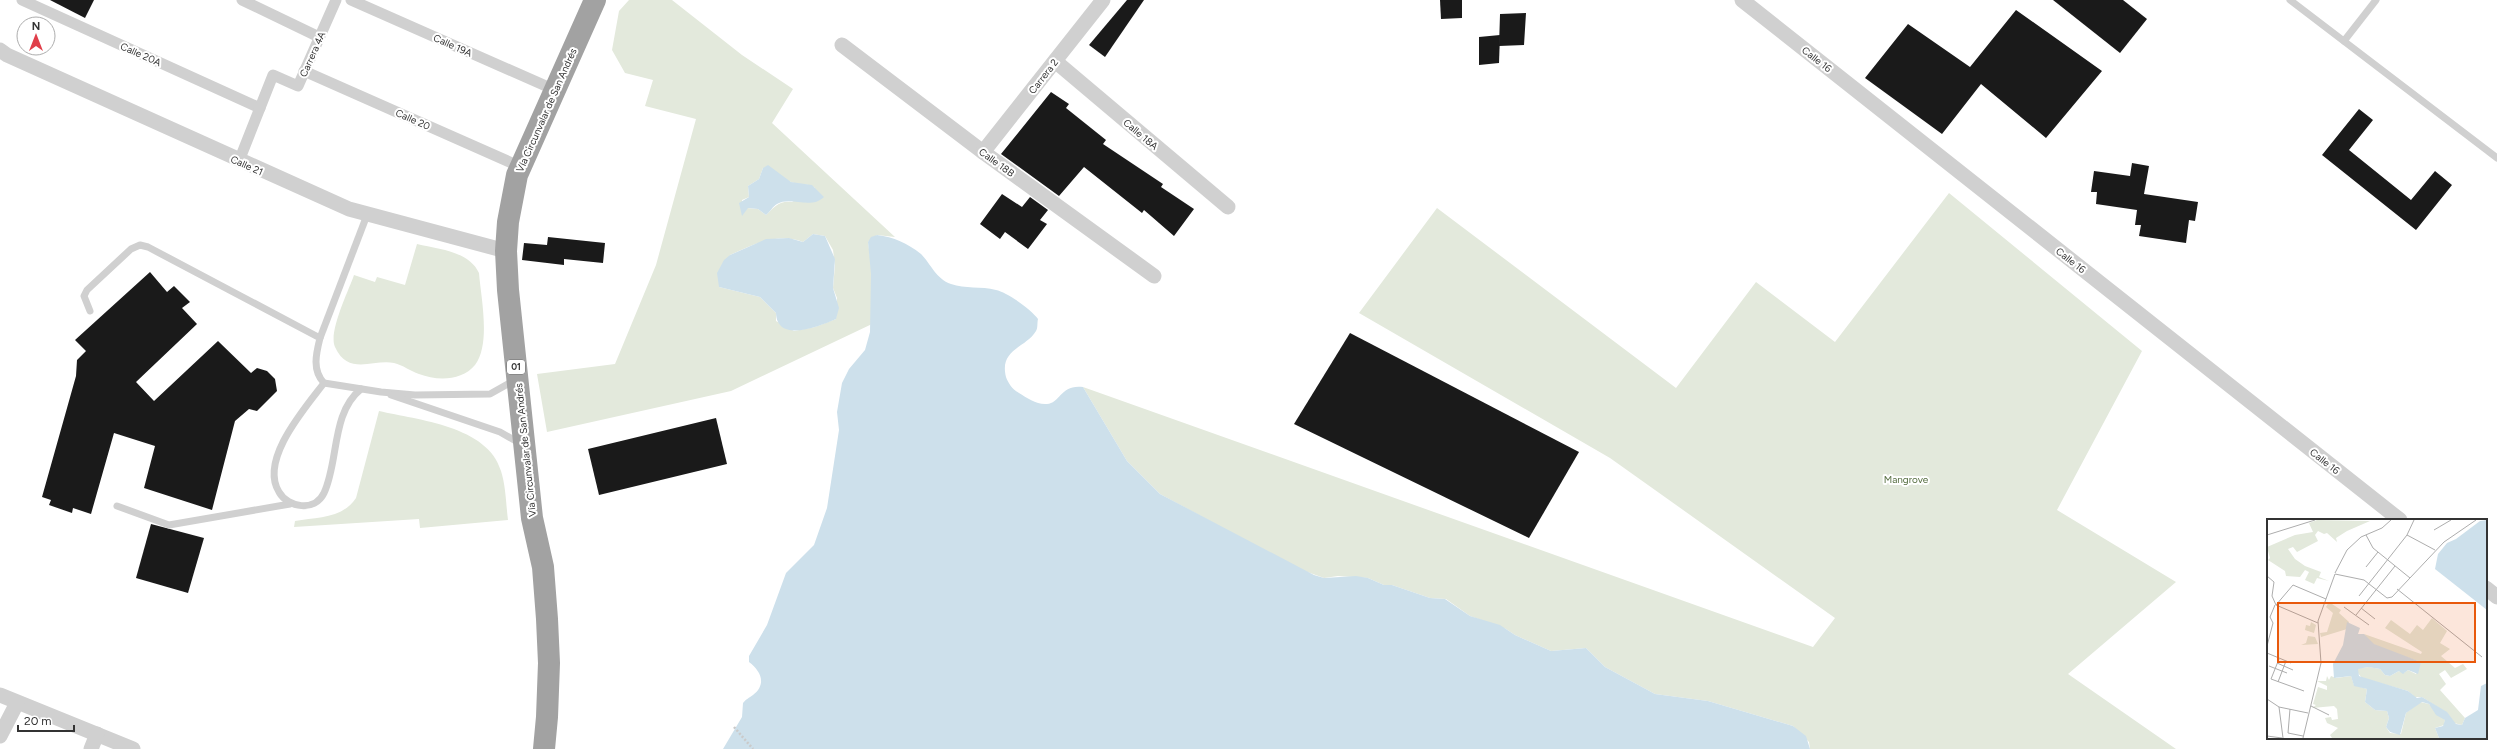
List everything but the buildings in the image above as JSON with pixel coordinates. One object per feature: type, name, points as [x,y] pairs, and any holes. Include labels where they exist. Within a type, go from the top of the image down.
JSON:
[{"type":"highway","name":"Vía Circunvalar de San Andrés","points":[[544,749],[548,717],[549,663],[547,619],[543,567],[532,518],[517,379],[506,251],[508,222],[517,175],[595,0]]},
{"type":"street","name":"Calle 20A","points":[[22,0],[260,108]]},
{"type":"street","points":[[242,0],[319,37]]},
{"type":"street","name":"Carrera 4A","points":[[239,161],[273,75],[298,86],[336,0]]},
{"type":"street","name":"Calle 19A","points":[[351,0],[555,90]]},
{"type":"street","name":"Carrera 2","points":[[983,152],[1103,0]]},
{"type":"street","name":"Calle 16","points":[[1742,0],[2399,519]]},
{"type":"street","name":"Calle 18B","points":[[842,45],[983,152],[1154,276]]},
{"type":"street","name":"Calle 21","points":[[0,50],[7,55],[239,161],[349,209],[506,251]]},
{"type":"street","name":"Calle 18A","points":[[1055,61],[1228,207]]},
{"type":"street","name":"Calle 20","points":[[304,71],[521,166]]},
{"type":"street","points":[[2487,589],[2497,597]]},
{"type":"street","points":[[0,695],[133,749]]},
{"type":"street","points":[[0,736],[17,703]]},
{"type":"street","points":[[91,749],[97,734]]},
{"type":"lane","points":[[2290,0],[2497,158]]},
{"type":"lane","points":[[2344,41],[2376,0]]},
{"type":"lane","points":[[367,215],[320,338],[316,354],[316,369],[319,377],[324,382],[361,389],[415,395],[490,394],[517,379]]},
{"type":"lane","points":[[90,312],[84,296],[87,290],[131,249],[140,245],[158,251],[320,338]]},
{"type":"lane","points":[[290,504],[281,496],[276,488],[273,468],[291,427],[324,382]]},
{"type":"lane","points":[[117,506],[169,525],[290,504],[298,506],[314,503],[324,493],[342,419],[352,398],[361,389]]},
{"type":"lane","points":[[381,392],[500,432],[524,446]]},
{"type":"path","points":[[734,727],[753,749]]},
{"type":"green space","points":[[629,0],[672,0],[742,55],[793,89],[772,123],[895,237],[877,235],[868,242],[871,264],[872,324],[731,391],[547,432],[537,374],[615,364],[656,265],[696,119],[645,106],[653,80],[625,73],[612,50],[619,11]],"holes":[[[763,168],[772,170],[791,182],[810,185],[815,188],[792,202],[781,203],[766,215],[758,209],[747,208],[742,215],[742,200],[749,197],[748,186],[759,179]],[[813,234],[825,236],[833,250],[835,265],[833,288],[837,298],[836,319],[815,327],[794,331],[776,321],[776,313],[760,297],[719,287],[730,255],[757,243],[775,239],[785,238],[803,242]]]},
{"type":"green space","name":"Mangrove","points":[[1949,193],[2142,351],[2057,510],[2176,582],[2068,674],[2176,749],[1810,749],[1809,742],[1793,726],[1708,701],[1655,694],[1605,667],[1586,648],[1551,651],[1515,635],[1506,629],[1470,616],[1446,599],[1430,598],[1392,585],[1384,585],[1368,578],[1338,576],[1324,578],[1299,569],[1160,494],[1127,461],[1083,387],[1813,647],[1835,618],[1610,458],[1359,313],[1437,208],[1676,388],[1756,282],[1835,342]]},
{"type":"green space","points":[[417,244],[461,255],[474,266],[479,273],[484,320],[483,345],[480,356],[475,365],[470,370],[456,377],[434,378],[416,373],[394,363],[354,364],[340,356],[335,347],[334,332],[354,275],[375,282],[377,277],[405,285]]},
{"type":"green space","points":[[379,411],[431,422],[450,428],[467,435],[482,444],[494,456],[501,471],[505,490],[508,520],[420,528],[419,519],[294,527],[295,521],[320,518],[344,510],[356,498]]},
{"type":"water","points":[[768,165],[791,182],[812,185],[824,197],[819,201],[807,203],[788,201],[783,202],[776,205],[766,215],[758,209],[748,208],[742,216],[739,203],[749,197],[748,186],[759,179],[763,168]]},
{"type":"water","points":[[813,234],[825,236],[835,259],[833,288],[839,308],[836,319],[809,329],[791,330],[783,328],[778,322],[776,313],[760,297],[719,287],[717,273],[724,260],[730,255],[766,239],[789,238],[803,242]]},
{"type":"water","points":[[877,235],[895,239],[916,250],[925,258],[941,279],[946,282],[956,286],[1001,291],[1019,302],[1035,315],[1038,319],[1036,331],[1032,337],[1015,350],[1006,360],[1006,377],[1009,384],[1025,397],[1043,404],[1051,403],[1070,388],[1083,387],[1127,461],[1160,494],[1314,575],[1324,578],[1356,576],[1368,578],[1384,585],[1392,585],[1430,598],[1445,599],[1470,616],[1500,625],[1515,635],[1551,651],[1586,648],[1605,667],[1655,694],[1708,701],[1793,726],[1806,736],[1810,749],[723,749],[742,717],[743,703],[757,691],[760,686],[761,678],[757,669],[749,662],[749,656],[767,625],[786,573],[814,545],[827,508],[839,430],[837,412],[842,383],[849,369],[865,350],[870,332],[871,274],[868,242],[871,237]]}]
